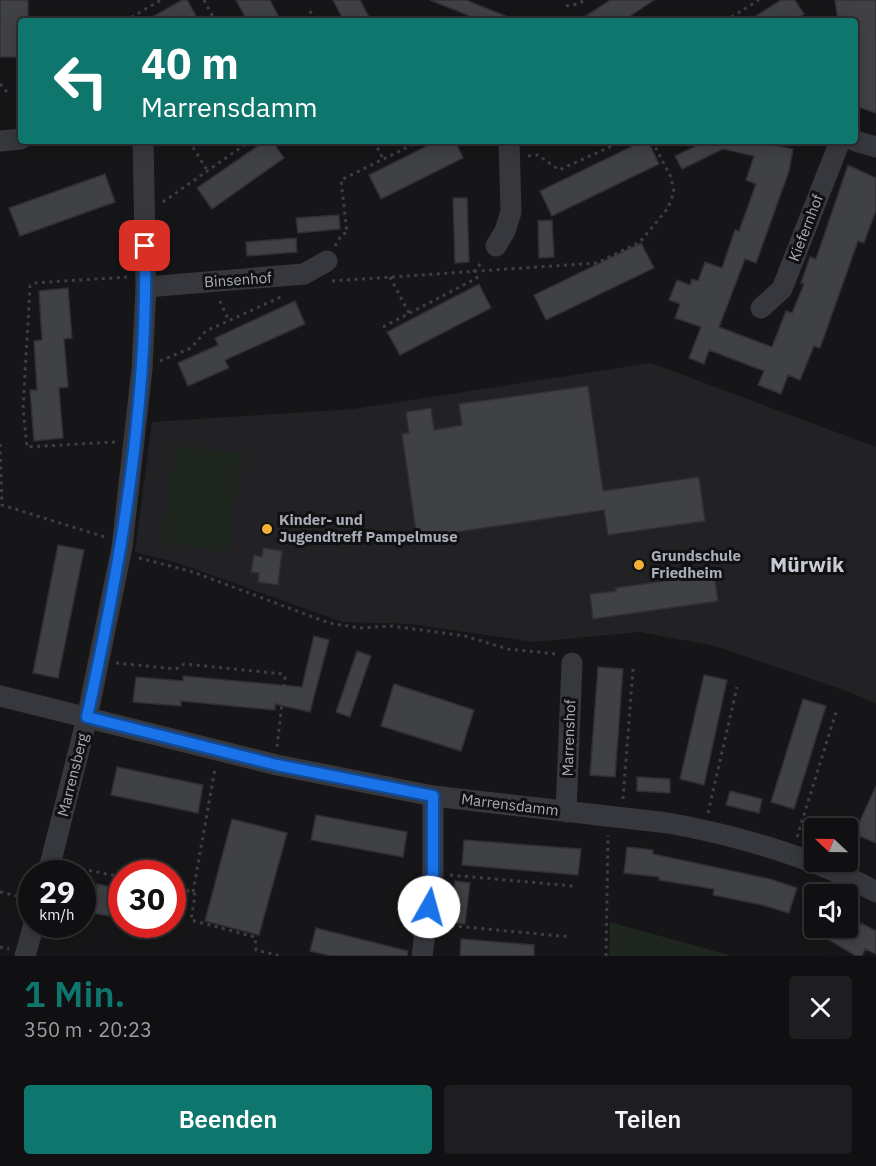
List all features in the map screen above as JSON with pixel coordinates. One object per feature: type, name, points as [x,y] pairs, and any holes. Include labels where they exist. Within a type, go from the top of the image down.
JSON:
[{"type":"street","points":[[0,141],[18,139]]},
{"type":"street","points":[[858,142],[876,147]]},
{"type":"street","name":"Marrensberg","points":[[51,860],[87,717],[122,547],[142,369],[146,287],[142,144]]},
{"type":"street","points":[[496,246],[505,231],[511,212],[509,144]]},
{"type":"street","name":"Kiefernhof","points":[[761,308],[782,289],[839,144]]},
{"type":"street","name":"Binsenhof","points":[[146,287],[330,271]]},
{"type":"street","name":"Marrenshof","points":[[566,812],[572,663]]},
{"type":"street","name":"Marrensdamm","points":[[0,696],[277,765],[433,796],[704,829],[748,840],[876,892]]},
{"type":"street","points":[[422,956],[433,873],[433,796]]},
{"type":"street","points":[[25,956],[30,938]]},
{"type":"path","points":[[130,18],[161,0]]},
{"type":"path","points":[[204,0],[213,18]]},
{"type":"path","points":[[566,6],[585,0]]},
{"type":"path","points":[[731,18],[759,0]]},
{"type":"path","points":[[310,11],[314,18]]},
{"type":"path","points":[[0,84],[7,92]]},
{"type":"path","points":[[191,144],[208,170]]},
{"type":"path","points":[[144,204],[161,203],[246,144]]},
{"type":"path","points":[[376,144],[383,159]]},
{"type":"path","points":[[330,271],[342,234],[346,233],[341,180],[414,144]]},
{"type":"path","points":[[529,156],[538,155],[559,170],[616,144]]},
{"type":"path","points":[[304,274],[308,285],[330,271],[390,277],[597,263],[640,242],[668,208],[674,192],[671,177],[654,144]]},
{"type":"path","points":[[474,271],[496,246]]},
{"type":"path","points":[[383,327],[477,278],[474,271]]},
{"type":"path","points":[[135,441],[27,447],[23,409],[30,286],[34,283],[127,277],[146,287]]},
{"type":"path","points":[[390,277],[409,313]]},
{"type":"path","points":[[142,369],[191,348],[206,331],[288,294]]},
{"type":"path","points":[[0,444],[2,505],[108,538],[137,557],[193,572],[329,623],[360,628],[392,626],[465,636],[508,649],[564,655],[572,663]]},
{"type":"path","points":[[99,662],[176,669],[184,664],[283,674],[285,677],[277,765]]},
{"type":"path","points":[[606,956],[608,836],[623,803],[633,669]]},
{"type":"path","points":[[704,829],[736,687]]},
{"type":"path","points":[[790,856],[837,709]]},
{"type":"path","points":[[218,750],[193,892],[195,895],[191,920],[255,937],[254,956]]},
{"type":"path","points":[[433,873],[573,886]]},
{"type":"path","points":[[186,890],[193,892]]},
{"type":"path","points":[[0,892],[18,896]]},
{"type":"path","points":[[427,924],[571,937]]},
{"type":"path","points":[[256,950],[281,956]]},
{"type":"shaded area","name":"Grundschule Friedheim","points":[[651,363],[876,447],[876,704],[852,693],[715,646],[640,632],[533,642],[412,624],[342,622],[178,563],[135,552],[152,422],[353,409]]},
{"type":"shaded area","points":[[175,445],[242,454],[228,552],[161,543]]},
{"type":"shaded area","points":[[610,922],[732,956],[609,956]]},
{"type":"building","points":[[0,0],[28,0],[28,18],[18,18],[18,57],[0,57]]},
{"type":"building","points":[[182,0],[187,0],[197,18],[150,18]]},
{"type":"building","points":[[236,0],[270,0],[279,18],[245,18]]},
{"type":"building","points":[[333,0],[360,0],[369,18],[342,18]]},
{"type":"building","points":[[430,0],[466,0],[511,18],[475,18]]},
{"type":"building","points":[[610,0],[654,0],[627,18],[583,18]]},
{"type":"building","points":[[781,0],[795,0],[804,14],[798,18],[753,18]]},
{"type":"building","points":[[835,0],[876,0],[876,113],[858,107],[858,18],[838,18]]},
{"type":"building","points":[[261,144],[274,144],[284,158],[212,209],[197,188]]},
{"type":"building","points":[[431,144],[456,144],[463,158],[381,199],[369,175]]},
{"type":"building","points":[[637,144],[649,144],[659,164],[552,216],[540,191]]},
{"type":"building","points":[[700,144],[767,144],[793,149],[789,171],[756,263],[745,259],[719,327],[772,347],[786,311],[792,313],[804,284],[801,283],[810,257],[816,259],[848,165],[876,178],[876,210],[864,243],[858,241],[820,348],[814,346],[800,380],[788,375],[781,394],[758,385],[764,371],[709,350],[704,364],[689,358],[701,327],[675,318],[680,304],[669,300],[677,280],[690,285],[692,279],[698,281],[705,262],[722,268],[735,230],[739,231],[756,184],[746,180],[754,156],[723,149],[682,169],[675,156]]},
{"type":"building","points":[[105,174],[115,202],[20,236],[9,208]]},
{"type":"building","points":[[453,198],[467,198],[469,262],[455,263]]},
{"type":"building","points":[[339,215],[340,229],[298,233],[296,218]]},
{"type":"building","points":[[552,220],[554,257],[539,258],[538,221]]},
{"type":"building","points":[[296,238],[297,252],[247,256],[246,242]]},
{"type":"building","points":[[641,243],[654,268],[546,320],[534,295]]},
{"type":"building","points":[[479,284],[491,308],[400,355],[387,332]]},
{"type":"building","points":[[68,288],[72,338],[64,339],[68,387],[59,388],[63,438],[34,441],[30,390],[37,390],[34,341],[42,340],[39,291]]},
{"type":"building","points":[[295,301],[305,324],[225,360],[229,368],[188,386],[178,363],[218,345],[215,338]]},
{"type":"building","points":[[588,386],[603,491],[699,477],[705,521],[608,535],[604,510],[417,538],[402,434],[409,433],[406,412],[431,408],[434,430],[462,425],[459,404]]},
{"type":"building","points":[[58,545],[84,550],[58,678],[33,673]]},
{"type":"building","points":[[263,548],[282,551],[278,585],[258,582],[259,573],[251,572],[254,555],[262,557]]},
{"type":"building","points":[[714,574],[718,601],[593,619],[590,594],[616,591],[615,588]]},
{"type":"building","points":[[314,636],[329,640],[310,712],[275,704],[275,710],[181,701],[181,706],[133,702],[136,677],[183,681],[183,676],[302,687]]},
{"type":"building","points":[[357,651],[371,656],[350,717],[336,712]]},
{"type":"building","points":[[598,667],[623,669],[615,777],[590,775]]},
{"type":"building","points":[[704,675],[727,680],[704,785],[680,779]]},
{"type":"building","points":[[394,684],[474,710],[461,751],[381,726]]},
{"type":"building","points":[[803,699],[826,706],[794,809],[771,802]]},
{"type":"building","points":[[117,767],[203,785],[198,813],[111,795]]},
{"type":"building","points":[[637,777],[670,779],[670,793],[637,791]]},
{"type":"building","points":[[876,786],[876,843],[858,836],[858,825]]},
{"type":"building","points":[[730,791],[762,799],[759,813],[726,805]]},
{"type":"building","points":[[316,815],[407,832],[403,857],[311,840]]},
{"type":"building","points":[[232,819],[287,833],[259,935],[205,921]]},
{"type":"building","points":[[464,840],[581,849],[578,875],[462,865]]},
{"type":"building","points":[[627,847],[653,850],[653,854],[770,879],[797,888],[789,913],[713,895],[714,889],[659,880],[659,877],[624,873]]},
{"type":"building","points":[[455,881],[470,883],[465,924],[451,922]]},
{"type":"building","points":[[97,884],[108,886],[108,916],[96,914]]},
{"type":"building","points":[[861,923],[876,931],[876,954],[865,949],[862,956],[856,956],[826,938],[858,938]]},
{"type":"building","points":[[316,928],[408,951],[407,956],[331,956],[310,951]]},
{"type":"building","points":[[461,939],[534,945],[534,956],[460,956]]},
{"type":"place","name":"Kinder- und Jugendtreff Pampelmuse","points":[[267,529]]},
{"type":"place","name":"Grundschule Friedheim","points":[[639,565]]},
{"type":"district","name":"Mürwik","points":[[807,565]]},
{"type":"route","points":[[145,246],[146,287],[142,369],[122,547],[87,717],[277,765],[433,796],[433,873],[429,907]]}]
